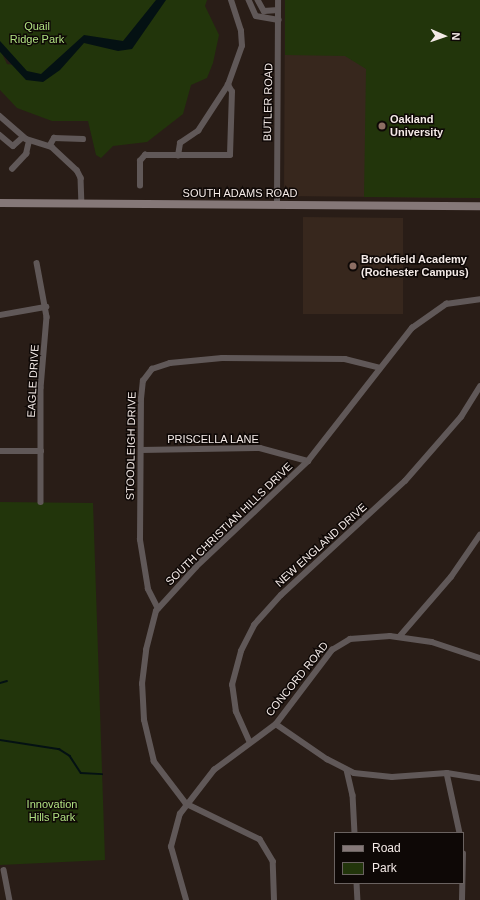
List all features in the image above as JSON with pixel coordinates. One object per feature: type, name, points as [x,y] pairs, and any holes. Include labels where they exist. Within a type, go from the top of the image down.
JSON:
[{"type":"main road","name":"SOUTH ADAMS ROAD","points":[[0,203],[277,203],[480,206]]},
{"type":"street","points":[[178,156],[180,143],[198,131],[228,85],[243,38],[231,0]]},
{"type":"street","points":[[249,0],[256,16],[278,20]]},
{"type":"street","points":[[258,0],[264,11],[278,10]]},
{"type":"street","name":"BUTLER ROAD","points":[[277,203],[278,0]]},
{"type":"street","points":[[140,186],[142,157],[230,155],[232,92],[228,85]]},
{"type":"street","points":[[0,116],[22,137],[29,141],[50,145],[79,173],[82,203]]},
{"type":"street","points":[[0,135],[13,146],[22,137]]},
{"type":"street","points":[[50,145],[54,138],[83,139]]},
{"type":"street","points":[[12,169],[26,154],[29,141]]},
{"type":"street","name":"EAGLE DRIVE","points":[[37,263],[46,306],[41,451],[41,502]]},
{"type":"street","name":"SOUTH CHRISTIAN HILLS DRIVE","points":[[274,900],[273,862],[260,840],[186,804],[154,762],[144,720],[143,668],[158,609],[196,567],[308,461],[412,328],[434,309],[480,299]]},
{"type":"street","points":[[0,315],[46,306]]},
{"type":"street","name":"STOODLEIGH DRIVE","points":[[158,609],[148,589],[140,540],[140,450],[143,381],[160,365],[222,358],[321,358],[380,368]]},
{"type":"street","name":"NEW ENGLAND DRIVE","points":[[249,741],[236,712],[232,685],[241,651],[254,625],[281,595],[404,482],[461,417],[480,386]]},
{"type":"street","name":"PRISCELLA LANE","points":[[140,450],[260,448],[308,461]]},
{"type":"street","points":[[0,451],[41,451]]},
{"type":"street","points":[[400,636],[451,577],[480,535]]},
{"type":"street","name":"CONCORD ROAD","points":[[186,900],[170,847],[175,825],[186,804],[214,770],[249,741],[276,724],[332,650],[350,639],[400,636],[440,644],[480,658]]},
{"type":"street","points":[[276,724],[347,770],[392,777],[448,773],[480,778]]},
{"type":"street","points":[[347,770],[353,795],[356,832]]},
{"type":"street","points":[[448,773],[460,832]]},
{"type":"street","points":[[4,870],[10,900]]},
{"type":"street","points":[[357,884],[358,900]]},
{"type":"street","points":[[462,884],[462,900]]},
{"type":"shaded area","points":[[156,0],[166,0],[132,49],[118,51],[84,43],[60,70],[43,82],[26,80],[0,52],[0,41],[27,71],[41,74],[84,35],[123,41]]},
{"type":"shaded area","name":"Oakland University","points":[[285,0],[480,0],[480,198],[284,196]]},
{"type":"shaded area","name":"Brookfield Academy (Rochester Campus)","points":[[303,217],[403,218],[403,314],[303,314]]},
{"type":"green space","name":"Quail Ridge Park","points":[[0,0],[207,0],[205,6],[219,35],[213,63],[207,78],[191,85],[183,114],[147,142],[113,146],[101,158],[96,155],[88,121],[52,121],[17,108],[0,90],[0,49],[7,64],[14,65],[0,42]]},
{"type":"green space","name":"Oakland University","points":[[285,0],[480,0],[480,198],[364,197],[366,69],[345,56],[285,55]]},
{"type":"green space","name":"Innovation Hills Park","points":[[0,502],[93,503],[105,860],[0,865]]},
{"type":"waterway","points":[[0,683],[7,681]]},
{"type":"waterway","points":[[0,740],[59,749],[70,756],[81,773],[102,774]]},
{"type":"place","name":"Oakland University","points":[[382,126]]},
{"type":"place","name":"Brookfield Academy (Rochester Campus)","points":[[353,266]]}]
